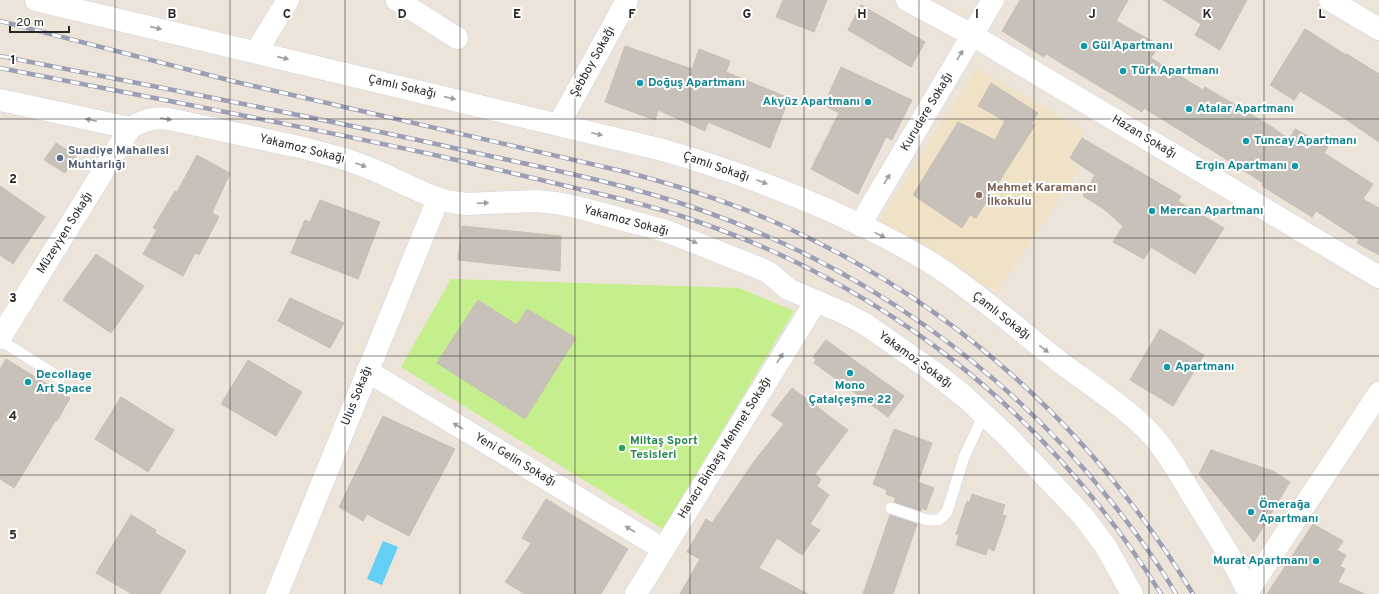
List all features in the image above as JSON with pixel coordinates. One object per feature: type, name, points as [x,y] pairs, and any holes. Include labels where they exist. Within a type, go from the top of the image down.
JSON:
[{"type":"street","name":"Çamlı Sokağı","points":[[36,0],[663,150],[727,170],[784,191],[860,225],[908,249],[950,275],[1142,425],[1162,448],[1175,468],[1226,550],[1248,593]]},
{"type":"street","points":[[256,52],[288,0]]},
{"type":"street","points":[[397,0],[457,38]]},
{"type":"street","name":"Şebboy Sokağı","points":[[559,124],[627,0]]},
{"type":"street","name":"Hazan Sokağı","points":[[907,0],[972,35],[1379,277]]},
{"type":"street","name":"Kurudere Sokağı","points":[[860,225],[994,0]]},
{"type":"street","points":[[1330,0],[1379,29]]},
{"type":"street","points":[[0,100],[130,128]]},
{"type":"street","name":"Yakamoz Sokağı","points":[[130,128],[149,119],[165,118],[304,148],[360,164],[411,188],[446,201],[466,204],[521,201],[556,203],[645,225],[674,234],[763,270],[788,289],[846,314],[865,324],[931,370],[984,414],[1083,516],[1106,547],[1132,594]]},
{"type":"street","name":"Müzeyyen Sokağı","points":[[0,339],[130,128]]},
{"type":"street","name":"Ulus Sokağı","points":[[277,594],[438,198]]},
{"type":"street","name":"Havacı Binbaşı Mehmet Sokağı","points":[[636,594],[816,301]]},
{"type":"street","name":"Yeni Gelin Sokağı","points":[[367,371],[663,549]]},
{"type":"street","points":[[1248,593],[1379,393]]},
{"type":"lane","points":[[0,339],[60,378]]},
{"type":"lane","points":[[891,508],[927,520],[939,520],[947,512],[964,457],[984,414]]},
{"type":"shaded area","name":"Mehmet Karamancı İlkokulu","points":[[977,68],[1085,132],[1067,160],[1080,168],[996,293],[878,222]]},
{"type":"green space","name":"Miltaş Sport Tesisleri","points":[[451,279],[739,288],[794,311],[663,529],[401,367]]},
{"type":"water","points":[[383,541],[398,547],[382,585],[367,579]]},
{"type":"building","points":[[783,0],[827,0],[814,32],[776,17]]},
{"type":"building","points":[[1020,0],[1128,0],[1116,21],[1159,45],[1151,58],[1203,90],[1205,87],[1269,125],[1289,139],[1295,129],[1328,147],[1324,153],[1373,184],[1363,199],[1379,208],[1379,255],[1357,243],[1359,239],[1316,211],[1312,217],[1262,186],[1263,183],[1144,108],[1142,112],[1046,54],[1044,57],[1002,31]]},
{"type":"building","points":[[1163,0],[1247,0],[1220,50],[1195,35],[1201,24]]},
{"type":"building","points":[[861,5],[925,42],[911,67],[848,30]]},
{"type":"building","points":[[1305,29],[1379,74],[1379,142],[1300,91],[1294,100],[1270,85]]},
{"type":"building","points":[[625,46],[692,69],[699,49],[730,61],[726,72],[789,98],[770,148],[708,122],[705,131],[658,110],[655,120],[605,102]]},
{"type":"building","points":[[841,67],[912,100],[892,140],[886,137],[858,194],[811,169],[839,113],[824,105]]},
{"type":"building","points":[[991,83],[1038,113],[1031,124],[1035,125],[976,218],[970,215],[962,228],[913,195],[958,122],[995,140],[1005,121],[978,106]]},
{"type":"building","points":[[1082,138],[1181,196],[1178,201],[1224,228],[1195,274],[1151,247],[1144,259],[1113,242],[1123,226],[1104,209],[1083,196],[1095,175],[1070,158]]},
{"type":"building","name":"Suadiye Mahallesi Muhtarlığı","points":[[56,143],[76,156],[65,173],[44,160]]},
{"type":"building","points":[[197,155],[230,173],[212,213],[219,217],[199,255],[195,253],[183,276],[143,254],[157,230],[153,228],[175,191],[177,192]]},
{"type":"building","points":[[0,186],[45,217],[13,264],[0,255]]},
{"type":"building","points":[[320,200],[380,222],[358,279],[291,253],[305,220],[310,222]]},
{"type":"building","points":[[462,226],[561,236],[560,271],[458,260]]},
{"type":"building","points":[[96,254],[144,286],[111,333],[63,300]]},
{"type":"building","points":[[290,298],[344,323],[330,348],[278,321]]},
{"type":"building","points":[[478,300],[517,325],[527,309],[576,338],[525,419],[437,363]]},
{"type":"building","name":"Apartmanı","points":[[1160,329],[1204,355],[1173,406],[1130,380]]},
{"type":"building","name":"Mono Çatalçeşme 22","points":[[826,340],[904,396],[888,417],[814,363],[816,359],[813,357]]},
{"type":"building","points":[[6,359],[70,398],[14,488],[0,479],[0,369]]},
{"type":"building","points":[[248,360],[302,392],[276,436],[221,404]]},
{"type":"building","points":[[792,388],[848,430],[815,474],[821,479],[817,486],[829,495],[810,524],[820,530],[802,555],[777,538],[759,568],[808,594],[680,594],[700,559],[687,552],[706,519],[712,523],[755,460],[784,424],[771,415]]},
{"type":"building","points":[[121,397],[174,430],[148,472],[95,439]]},
{"type":"building","points":[[383,416],[455,449],[409,536],[367,514],[363,521],[339,507]]},
{"type":"building","points":[[894,429],[932,443],[918,482],[934,488],[926,510],[922,508],[921,511],[894,502],[896,498],[886,494],[887,490],[873,484]]},
{"type":"building","name":"Ömerağa Apartmanı","points":[[1211,450],[1273,471],[1290,482],[1254,542],[1199,474]]},
{"type":"building","points":[[972,494],[1005,505],[1002,515],[1006,516],[994,551],[988,548],[986,555],[956,545],[959,535],[956,534],[967,501],[970,502]]},
{"type":"building","points":[[546,499],[628,549],[601,594],[525,594],[505,582],[531,543],[522,538]]},
{"type":"building","points":[[131,515],[156,530],[155,533],[186,551],[160,594],[132,594],[96,573]]},
{"type":"building","points":[[890,515],[917,524],[893,594],[863,594]]},
{"type":"building","name":"Murat Apartmanı","points":[[1313,524],[1343,541],[1337,550],[1346,555],[1340,566],[1345,569],[1338,582],[1365,594],[1267,594]]},
{"type":"railway","points":[[0,21],[236,82],[626,172],[705,195],[781,225],[844,256],[905,292],[962,333],[1016,378],[1066,427],[1112,479],[1155,535],[1193,594]]},
{"type":"railway","points":[[0,56],[327,121],[568,173],[634,189],[698,209],[758,232],[816,259],[871,290],[925,325],[975,364],[1023,406],[1068,451],[1128,523],[1176,594]]},
{"type":"railway","points":[[0,68],[323,131],[467,162],[656,208],[755,244],[826,277],[893,317],[955,362],[1013,412],[1067,468],[1117,528],[1161,594]]},
{"type":"place","name":"Gül Apartmanı","points":[[1084,46]]},
{"type":"place","name":"Türk Apartmanı","points":[[1123,71]]},
{"type":"place","name":"Doğuş Apartmanı","points":[[640,83]]},
{"type":"place","name":"Akyüz Apartmanı","points":[[868,102]]},
{"type":"place","name":"Atalar Apartmanı","points":[[1189,109]]},
{"type":"place","name":"Tuncay Apartmanı","points":[[1246,141]]},
{"type":"place","name":"Suadiye Mahallesi Muhtarlığı","points":[[60,158]]},
{"type":"place","name":"Ergin Apartmanı","points":[[1295,166]]},
{"type":"place","name":"Mehmet Karamancı İlkokulu","points":[[979,195]]},
{"type":"place","name":"Mercan Apartmanı","points":[[1152,211]]},
{"type":"place","name":"Apartmanı","points":[[1167,367]]},
{"type":"place","name":"Mono Çatalçeşme 22","points":[[850,373]]},
{"type":"place","name":"Decollage Art Space","points":[[28,382]]},
{"type":"place","name":"Miltaş Sport Tesisleri","points":[[622,448]]},
{"type":"place","name":"Ömerağa Apartmanı","points":[[1251,512]]},
{"type":"place","name":"Murat Apartmanı","points":[[1316,561]]}]
